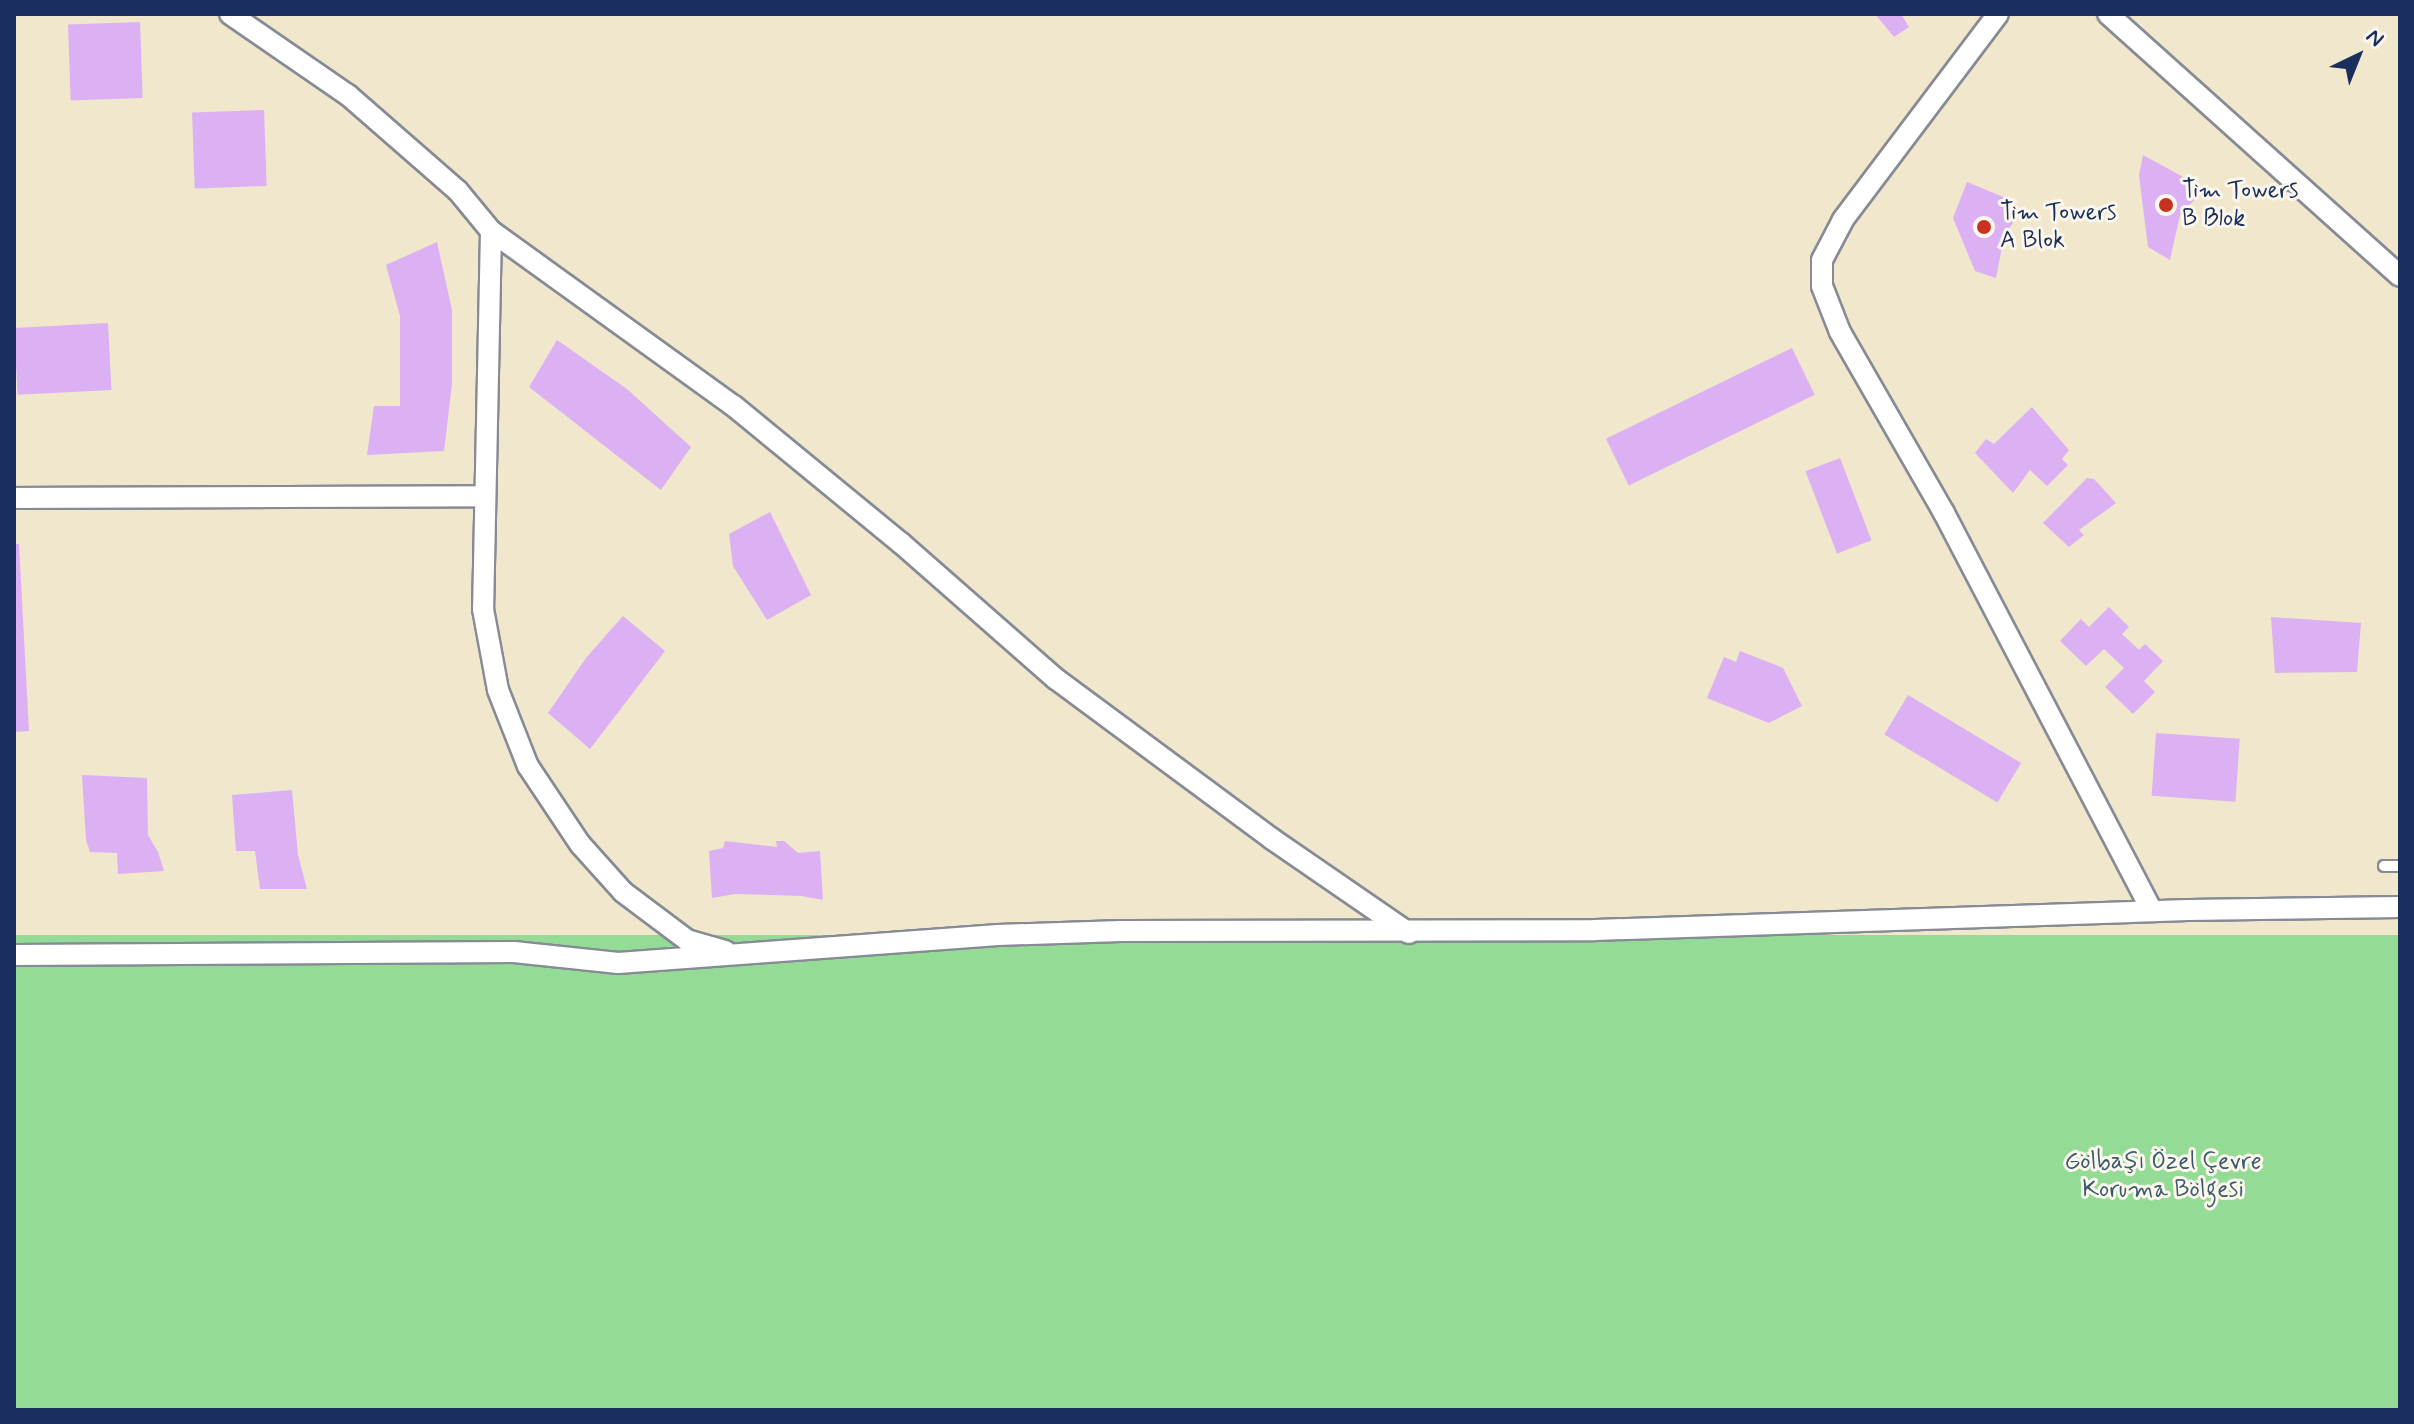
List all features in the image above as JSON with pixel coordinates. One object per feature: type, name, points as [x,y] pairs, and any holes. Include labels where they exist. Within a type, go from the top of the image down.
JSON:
[{"type":"street","points":[[230,14],[348,95],[458,191],[491,231],[734,406],[901,543],[1056,679],[1272,839],[1409,933]]},
{"type":"street","points":[[1998,14],[1843,220],[1822,260],[1822,286],[1840,332],[1951,526],[2152,911]]},
{"type":"street","points":[[2108,14],[2400,276]]},
{"type":"street","points":[[491,231],[483,609],[498,690],[528,766],[580,844],[623,892],[687,940],[741,956]]},
{"type":"street","points":[[14,498],[485,496]]},
{"type":"street","points":[[14,955],[514,952],[618,963],[998,935],[1181,930],[1409,933],[2152,911],[2400,907]]},
{"type":"lane","points":[[2384,866],[2400,866]]},
{"type":"green space","name":"Gölbaşı Özel Çevre Koruma Bölgesi","points":[[14,935],[2400,935],[2400,1410],[14,1410]]},
{"type":"building","points":[[1875,14],[1901,14],[1909,27],[1894,37]]},
{"type":"building","points":[[140,22],[143,98],[71,100],[68,25]]},
{"type":"building","points":[[264,110],[267,186],[195,188],[192,113]]},
{"type":"building","name":"Tim Towers B Blok","points":[[2143,155],[2185,178],[2188,189],[2199,195],[2180,215],[2170,260],[2148,247],[2139,175]]},
{"type":"building","name":"Tim Towers A Blok","points":[[1967,182],[2006,198],[2010,208],[2020,211],[2004,237],[1996,278],[1975,271],[1953,218]]},
{"type":"building","points":[[437,242],[452,310],[452,384],[444,451],[367,455],[374,406],[400,406],[400,316],[386,265]]},
{"type":"building","points":[[108,323],[112,390],[18,395],[14,328]]},
{"type":"building","points":[[557,340],[627,389],[691,447],[661,490],[529,387]]},
{"type":"building","points":[[1792,348],[1815,395],[1629,485],[1606,439]]},
{"type":"building","points":[[2032,407],[2069,450],[2062,459],[2068,465],[2047,486],[2030,470],[2013,493],[1975,453],[1986,439],[1994,444]]},
{"type":"building","points":[[1840,458],[1872,540],[1837,553],[1805,471]]},
{"type":"building","points":[[2087,478],[2094,479],[2116,503],[2079,530],[2084,535],[2069,547],[2043,523]]},
{"type":"building","points":[[770,512],[811,595],[767,620],[733,566],[729,534]]},
{"type":"building","points":[[14,544],[19,544],[29,731],[14,732]]},
{"type":"building","points":[[2109,607],[2129,627],[2122,634],[2139,650],[2145,644],[2163,661],[2144,681],[2155,692],[2133,714],[2105,687],[2124,668],[2104,649],[2086,666],[2060,641],[2081,619],[2089,627]]},
{"type":"building","points":[[623,616],[665,651],[590,749],[548,713],[586,658]]},
{"type":"building","points":[[2271,617],[2361,623],[2357,672],[2275,673]]},
{"type":"building","points":[[1740,651],[1783,668],[1802,706],[1769,723],[1707,698],[1724,657],[1736,662]]},
{"type":"building","points":[[1908,695],[2021,763],[1997,802],[1884,734]]},
{"type":"building","points":[[2156,733],[2240,739],[2235,802],[2152,796]]},
{"type":"building","points":[[82,775],[147,778],[148,835],[164,871],[118,874],[117,853],[90,852],[86,840]]},
{"type":"building","points":[[292,790],[298,855],[307,889],[260,889],[255,851],[236,851],[232,795]]},
{"type":"building","points":[[725,841],[777,847],[776,841],[784,841],[798,853],[820,851],[823,900],[802,896],[735,894],[712,898],[709,851],[723,848]]},
{"type":"place","name":"Tim Towers B Blok","points":[[2166,205]]},
{"type":"place","name":"Tim Towers A Blok","points":[[1984,227]]}]
